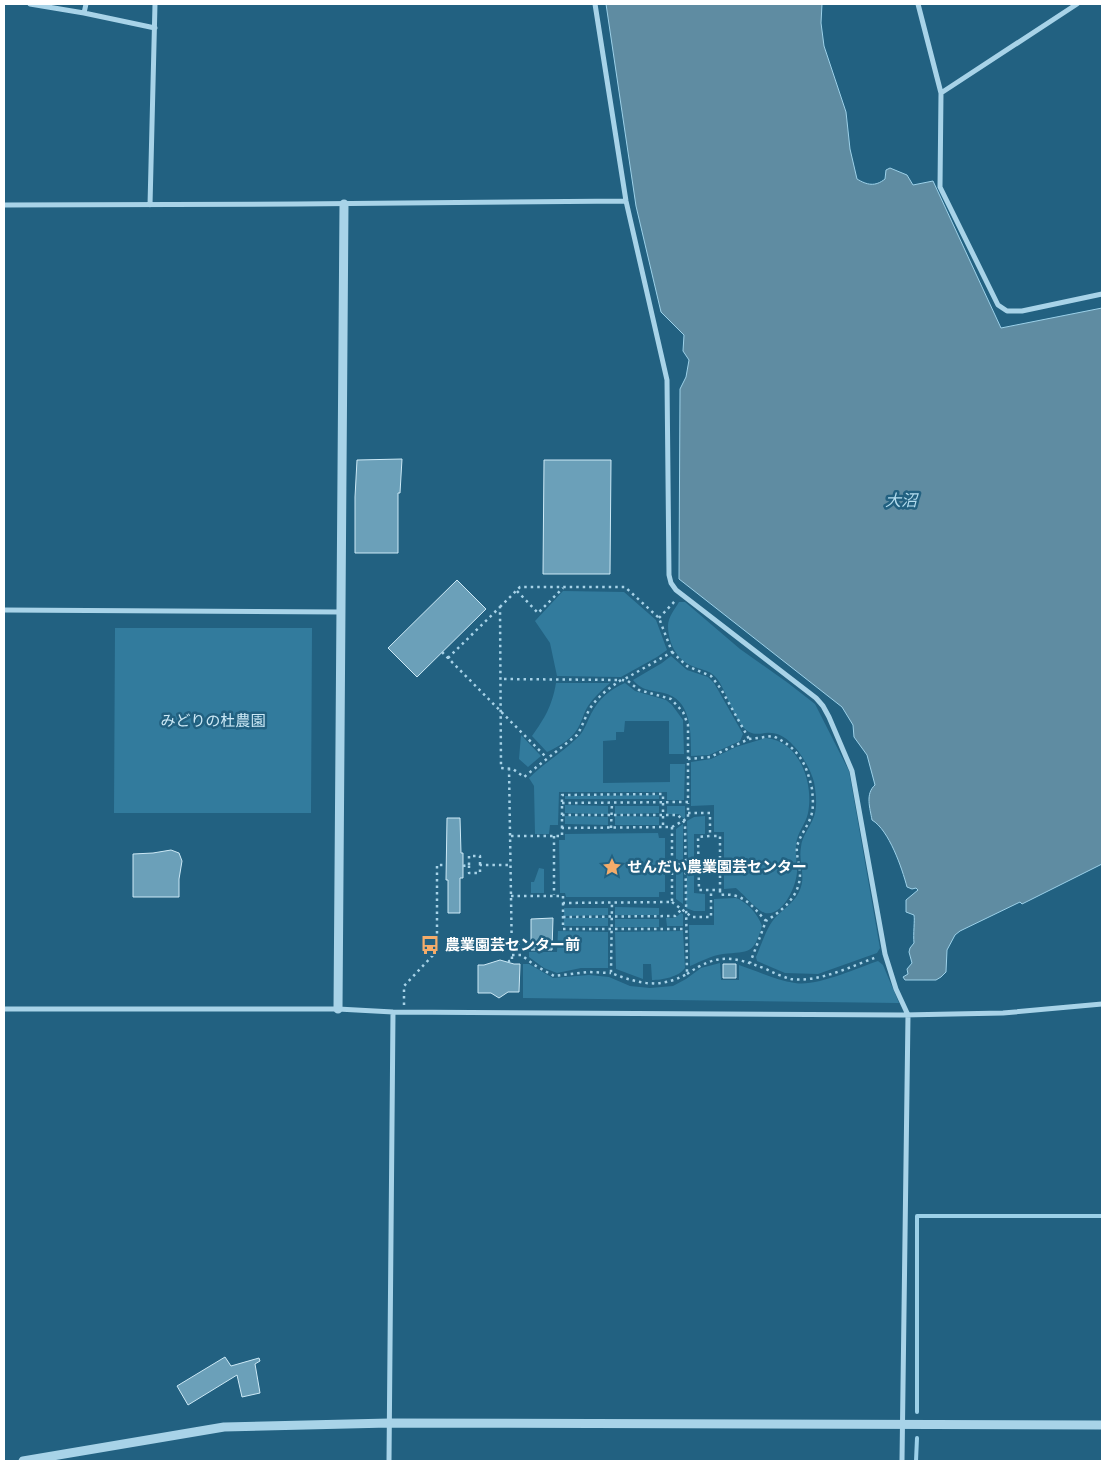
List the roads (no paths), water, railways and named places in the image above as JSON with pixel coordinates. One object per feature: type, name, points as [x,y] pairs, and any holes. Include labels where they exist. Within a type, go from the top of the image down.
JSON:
[{"type":"street","points":[[30,4],[155,28]]},
{"type":"street","points":[[84,13],[86,4]]},
{"type":"street","points":[[150,205],[155,4]]},
{"type":"street","points":[[595,4],[626,201],[667,380],[669,575],[671,583],[682,595],[816,698],[823,706],[854,776],[885,954],[896,989],[908,1015],[902,1461]]},
{"type":"street","points":[[918,4],[941,93],[940,187],[998,305],[1007,311],[1022,311],[1102,294]]},
{"type":"street","points":[[941,93],[1077,4]]},
{"type":"street","points":[[4,205],[626,201]]},
{"type":"street","points":[[338,1009],[344,204]]},
{"type":"street","points":[[4,610],[340,612]]},
{"type":"street","points":[[4,1009],[338,1009],[393,1012],[908,1015],[1003,1013],[1102,1004]]},
{"type":"street","points":[[389,1461],[393,1012]]},
{"type":"street","points":[[22,1461],[224,1426],[389,1423],[1102,1425]]},
{"type":"water","name":"大沼","points":[[606,4],[822,4],[821,23],[824,46],[846,112],[850,149],[857,179],[868,184],[878,183],[885,179],[886,170],[890,168],[907,175],[913,185],[933,181],[1001,328],[1102,308],[1102,864],[1022,904],[1020,902],[960,931],[955,935],[947,950],[946,972],[936,980],[905,980],[903,977],[908,974],[907,969],[912,963],[909,952],[914,943],[914,915],[906,912],[906,900],[918,890],[907,887],[889,841],[884,832],[872,820],[869,797],[875,785],[867,755],[854,737],[853,725],[842,707],[679,579],[680,389],[686,377],[689,360],[683,351],[684,335],[661,312],[636,206]]},
{"type":"waterway","points":[[917,1412],[917,1216],[1102,1216]]},
{"type":"waterway","points":[[916,1461],[917,1438]]},
{"type":"place","name":"せんだい農業園芸センター","points":[[612,867]]},
{"type":"place","name":"農業園芸センター前","points":[[430,945]]},
{"type":"park label","name":"みどりの杜農園","points":[[213,721]]}]
